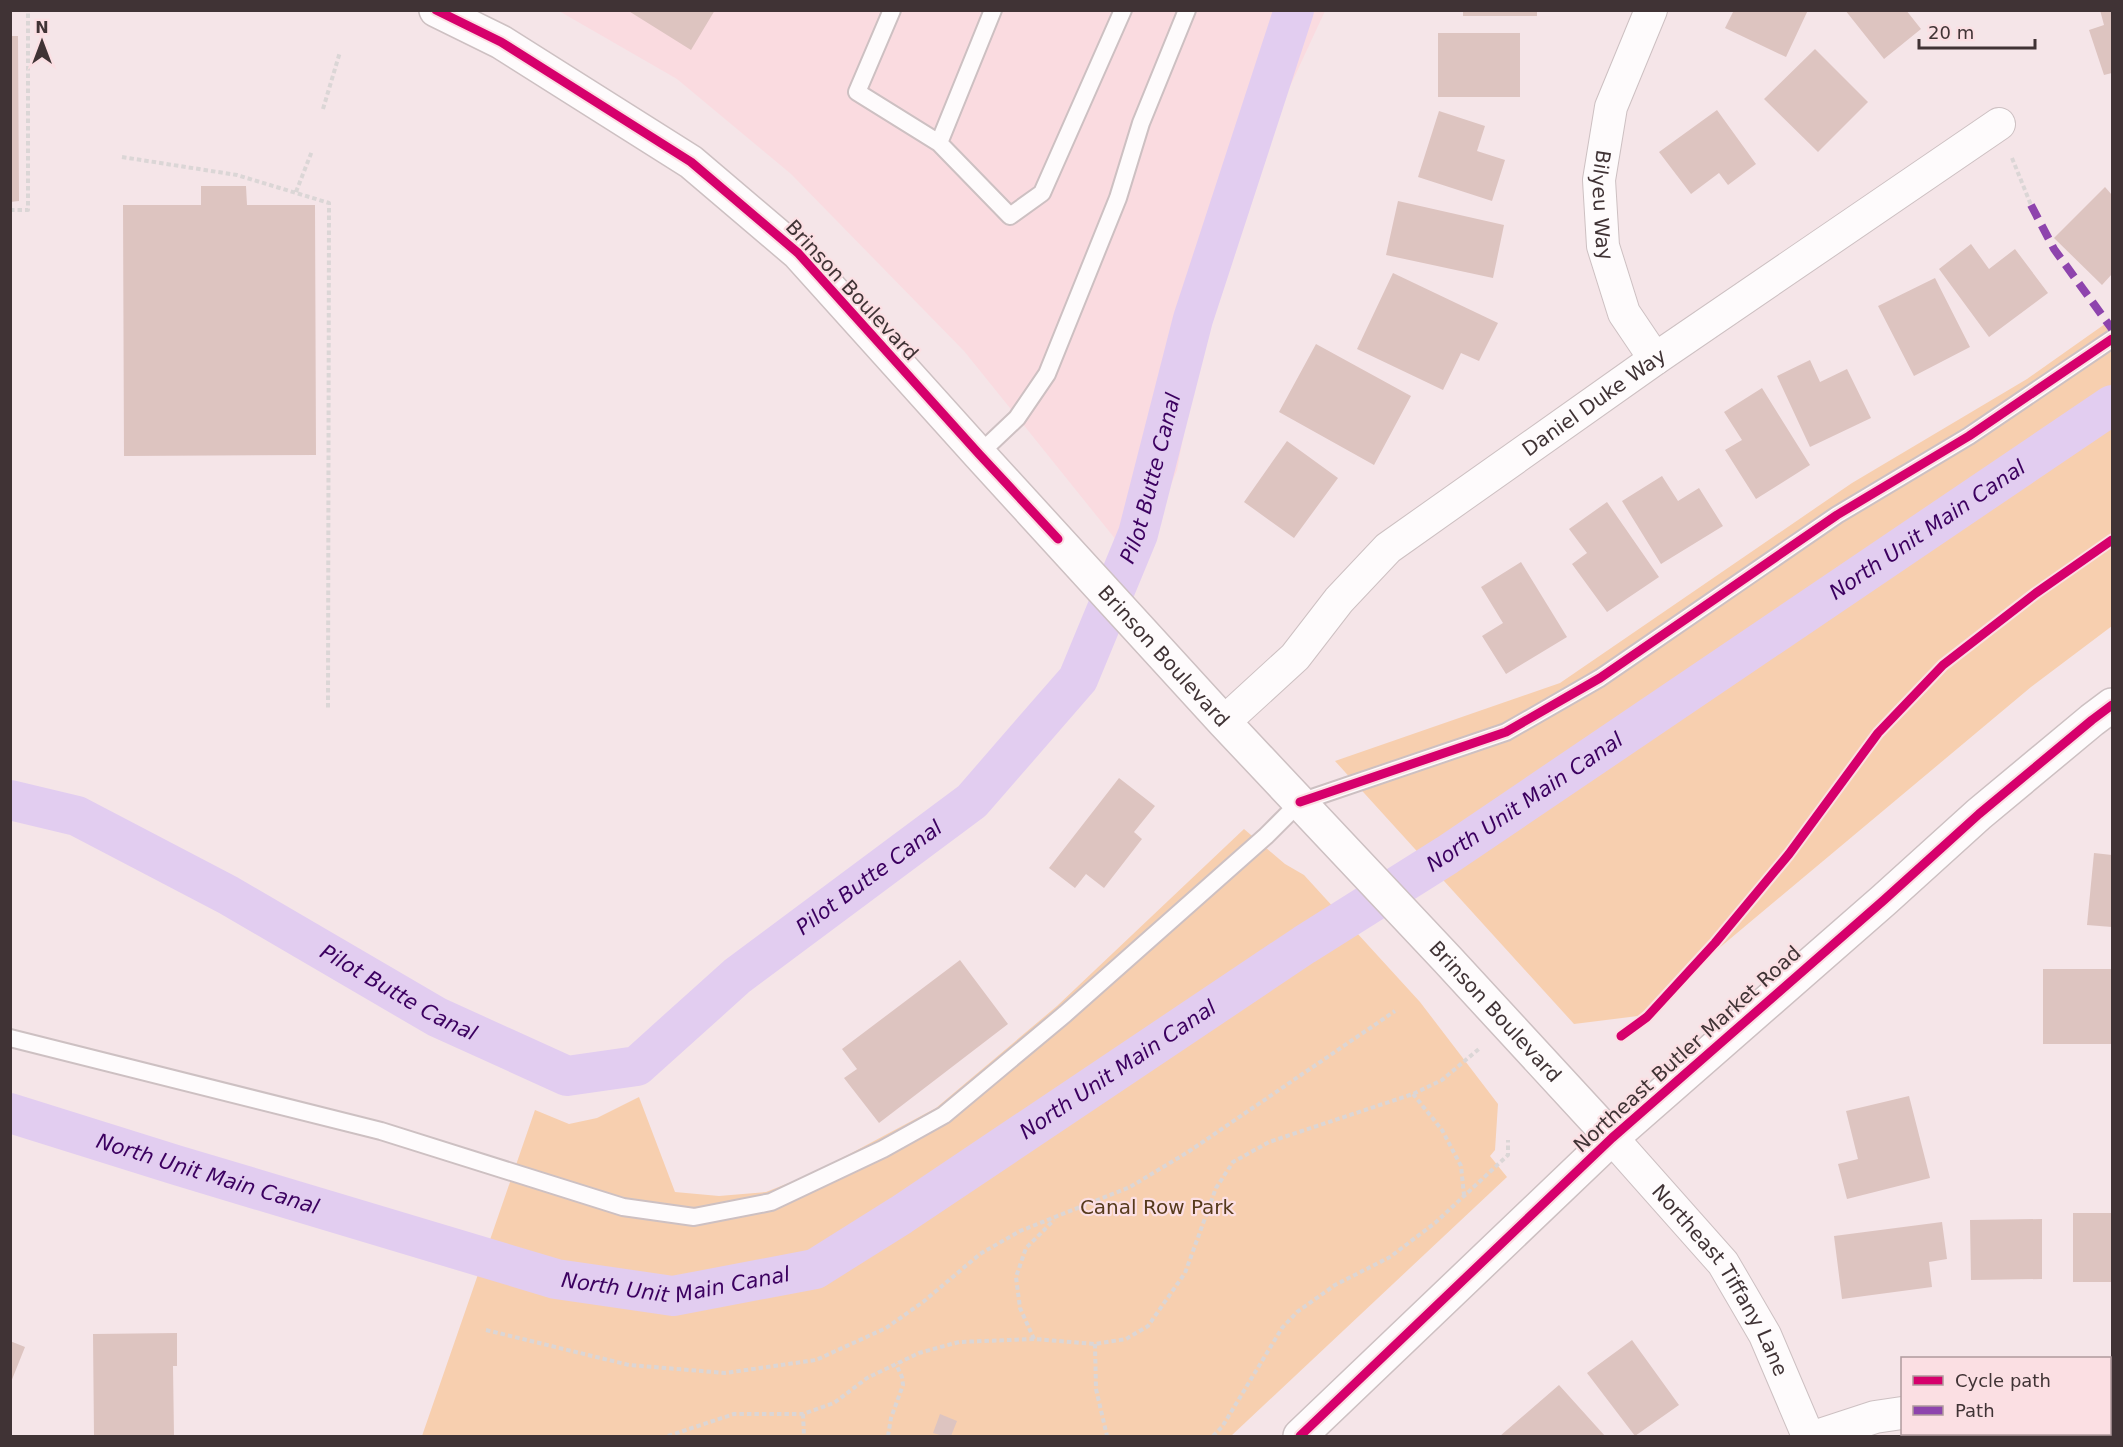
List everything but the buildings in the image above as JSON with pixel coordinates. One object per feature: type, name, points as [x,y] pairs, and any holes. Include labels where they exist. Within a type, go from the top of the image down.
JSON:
[{"type":"street","name":"Brinson Boulevard","points":[[436,10],[501,42],[691,162],[798,253],[1224,722],[1612,1138]]},
{"type":"street","name":"Bilyeu Way","points":[[1651,10],[1611,107],[1599,180],[1603,246],[1624,313],[1655,359]]},
{"type":"street","name":"Daniel Duke Way","points":[[1224,722],[1295,657],[1339,600],[1388,548],[1655,359],[1999,124]]},
{"type":"street","name":"Northeast Butler Market Road","points":[[1300,1437],[1612,1138],[1979,814],[2112,705]]},
{"type":"street","name":"Northeast Tiffany Lane","points":[[1612,1138],[1723,1263],[1765,1335],[1808,1437]]},
{"type":"street","points":[[1817,1437],[1875,1417],[1901,1413]]},
{"type":"lane","points":[[892,10],[857,92],[939,143],[1010,216],[1042,193],[1123,10]]},
{"type":"lane","points":[[939,143],[993,10]]},
{"type":"lane","points":[[979,454],[1017,418],[1047,374],[1118,198],[1141,123],[1187,10]]},
{"type":"lane","points":[[10,1038],[381,1131],[623,1207],[694,1217],[771,1202],[883,1149],[944,1115],[1065,1014],[1266,836],[1300,802],[1506,732],[1600,678],[1837,515],[1969,436],[2112,339]]},
{"type":"path","points":[[10,210],[28,210],[28,10]]},
{"type":"path","points":[[323,109],[340,52]]},
{"type":"path","points":[[1999,124],[2031,205]]},
{"type":"path","points":[[296,193],[312,151]]},
{"type":"path","points":[[122,157],[237,175],[329,203],[328,710]]},
{"type":"path","points":[[486,1330],[629,1365],[726,1373],[816,1360],[886,1328],[923,1302],[980,1254],[1020,1231],[1131,1187],[1188,1152],[1395,1011]]},
{"type":"path","points":[[668,1437],[734,1414],[803,1414],[834,1403],[867,1378],[919,1353],[959,1342],[1034,1339],[1095,1344],[1126,1339],[1148,1326],[1185,1273],[1216,1188],[1233,1162],[1269,1142],[1413,1094],[1442,1080],[1509,1025]]},
{"type":"path","points":[[1413,1094],[1442,1130],[1461,1166],[1464,1195]]},
{"type":"path","points":[[1213,1437],[1282,1328],[1297,1312],[1335,1285],[1390,1257],[1435,1223],[1508,1155],[1508,1140]]},
{"type":"path","points":[[1034,1339],[1020,1308],[1016,1277],[1026,1248],[1056,1218]]},
{"type":"path","points":[[1095,1344],[1096,1389],[1107,1437]]},
{"type":"path","points":[[888,1437],[891,1418],[903,1385],[896,1364]]},
{"type":"path","points":[[803,1414],[804,1437]]},
{"type":"shaded area","points":[[559,11],[1325,11],[1286,95],[1244,226],[1199,351],[1177,470],[1137,566],[964,351],[791,174],[677,79]]},
{"type":"green space","points":[[2112,319],[2112,626],[2031,687],[1638,1016],[1574,1024],[1335,761],[1560,683],[1852,483],[2027,379]]},
{"type":"green space","name":"Canal Row Park","points":[[1244,829],[1285,864],[1304,875],[1420,1002],[1498,1104],[1495,1150],[1490,1156],[1507,1177],[1231,1436],[422,1436],[535,1110],[569,1124],[597,1118],[639,1097],[675,1192],[719,1196],[766,1192],[814,1173],[936,1108],[1057,1006]]},
{"type":"waterway","name":"Pilot Butte Canal","points":[[10,800],[77,816],[228,895],[437,1017],[567,1076],[637,1066],[737,976],[972,801],[1078,679],[1138,534],[1193,319],[1294,10]]},
{"type":"waterway","name":"North Unit Main Canal","points":[[10,1113],[556,1279],[673,1296],[815,1269],[901,1215],[1304,945],[1447,855],[2112,405]]},
{"type":"marked path","points":[[2031,205],[2054,249],[2112,329]]},
{"type":"cycle path","points":[[436,10],[501,42],[691,162],[798,253],[1058,539]]},
{"type":"cycle path","points":[[1300,802],[1506,732],[1600,678],[1837,515],[1969,436],[2112,339]]},
{"type":"cycle path","points":[[1621,1036],[1647,1017],[1715,943],[1789,854],[1878,733],[1943,665],[2036,593],[2112,540]]},
{"type":"cycle path","points":[[1300,1436],[1612,1138],[1979,814],[2112,705]]}]
